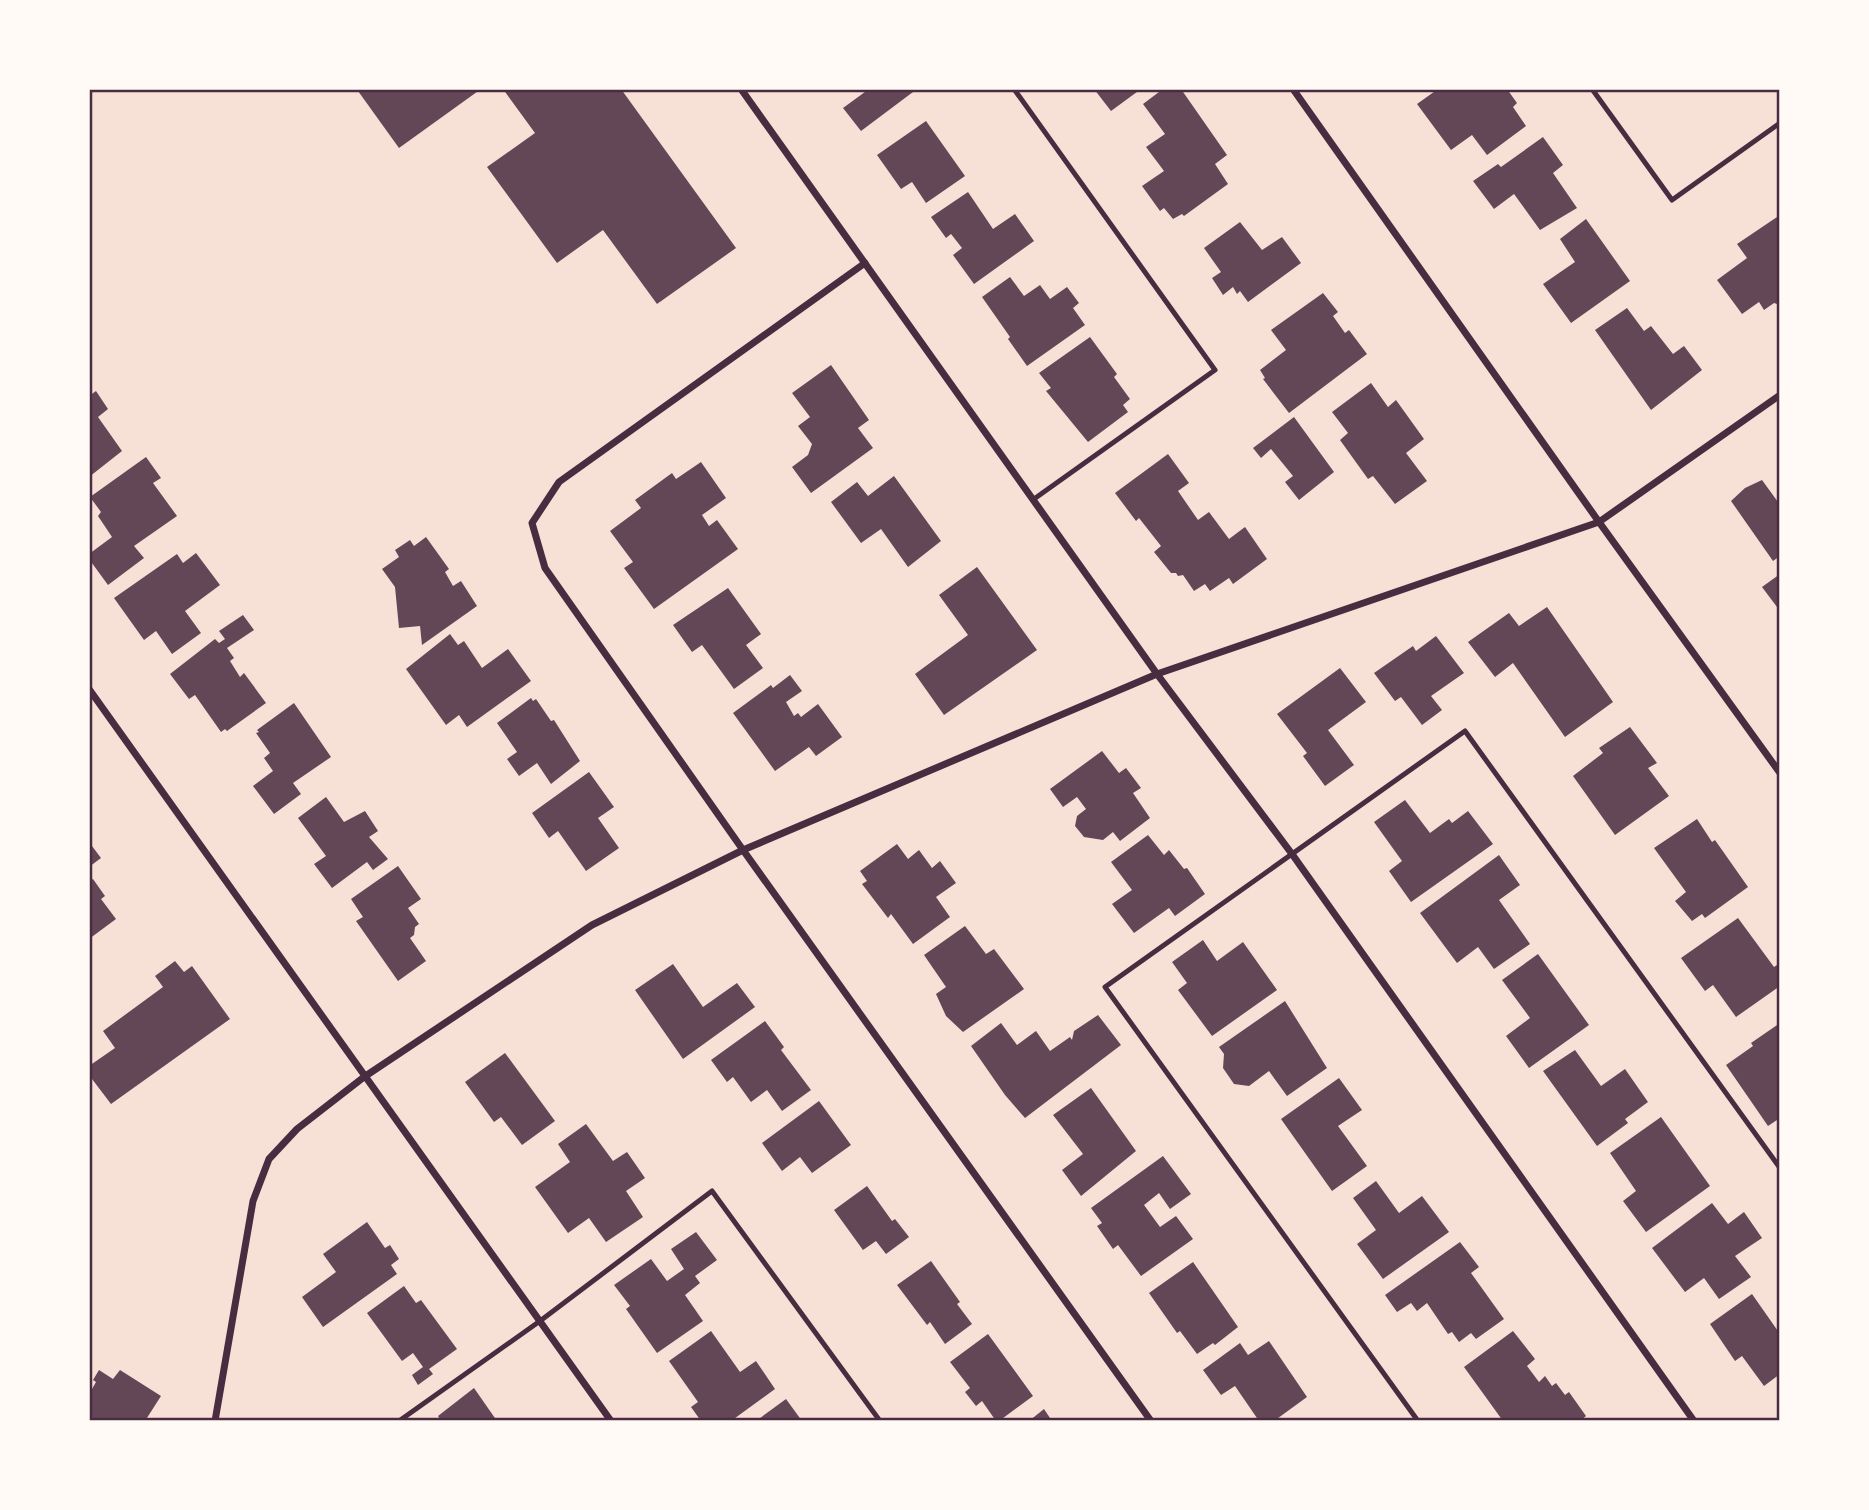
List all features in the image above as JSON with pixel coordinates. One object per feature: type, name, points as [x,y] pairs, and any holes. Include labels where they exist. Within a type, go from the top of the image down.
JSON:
[{"type":"street","points":[[741,89],[1157,674],[1292,854],[1694,1421]]},
{"type":"street","points":[[1293,89],[1780,773]]},
{"type":"street","points":[[865,263],[559,482],[532,523],[545,568],[1151,1421]]},
{"type":"street","points":[[215,1421],[253,1201],[270,1159],[297,1129],[364,1077],[592,925],[743,850],[1157,674],[1599,522],[1780,395]]},
{"type":"street","points":[[89,689],[611,1421]]},
{"type":"lane","points":[[1014,89],[1215,370],[1034,499]]},
{"type":"lane","points":[[1592,89],[1672,200],[1780,123]]},
{"type":"lane","points":[[1418,1421],[1105,987],[1465,732],[1780,1168]]},
{"type":"lane","points":[[399,1421],[540,1321],[712,1191],[880,1421]]},
{"type":"building","points":[[481,89],[399,148],[358,91]]},
{"type":"building","points":[[503,89],[621,89],[736,248],[657,304],[603,230],[557,263],[487,167],[535,133]]},
{"type":"building","points":[[869,89],[917,89],[861,131],[843,108]]},
{"type":"building","points":[[1094,89],[1141,89],[1111,111]]},
{"type":"building","points":[[1163,89],[1181,89],[1227,155],[1215,164],[1228,184],[1184,216],[1182,214],[1173,219],[1164,208],[1160,211],[1142,186],[1164,171],[1146,147],[1165,134],[1143,104]]},
{"type":"building","points":[[1438,89],[1507,89],[1517,103],[1513,107],[1526,126],[1487,155],[1472,135],[1451,150],[1417,104]]},
{"type":"building","points":[[926,121],[965,176],[926,203],[912,182],[901,189],[877,155]]},
{"type":"building","points":[[1543,137],[1563,165],[1553,173],[1577,208],[1540,230],[1514,194],[1494,209],[1473,181],[1498,164],[1501,167]]},
{"type":"building","points":[[968,192],[993,229],[1015,214],[1034,241],[974,284],[953,255],[962,248],[951,234],[946,238],[931,217]]},
{"type":"building","points":[[1780,215],[1780,305],[1774,303],[1764,310],[1759,302],[1742,314],[1717,280],[1747,258],[1737,244]]},
{"type":"building","points":[[1586,219],[1630,281],[1571,323],[1543,284],[1575,262],[1560,239]]},
{"type":"building","points":[[1240,222],[1262,250],[1282,237],[1301,263],[1248,302],[1240,291],[1237,294],[1233,287],[1223,295],[1212,278],[1221,272],[1204,248]]},
{"type":"building","points":[[1010,277],[1024,296],[1040,285],[1050,299],[1067,287],[1079,303],[1073,308],[1085,325],[1027,366],[982,297]]},
{"type":"building","points":[[1323,293],[1338,312],[1333,316],[1345,333],[1349,330],[1367,354],[1289,413],[1263,379],[1265,378],[1260,370],[1286,350],[1271,330]]},
{"type":"building","points":[[1627,308],[1644,331],[1651,326],[1673,354],[1684,346],[1702,370],[1651,410],[1595,330]]},
{"type":"building","points":[[1090,337],[1117,374],[1114,377],[1130,399],[1123,405],[1128,412],[1088,442],[1046,391],[1051,388],[1039,373]]},
{"type":"building","points":[[831,365],[869,420],[858,428],[873,448],[811,493],[792,467],[808,455],[812,444],[798,426],[810,417],[792,393]]},
{"type":"building","points":[[1371,383],[1388,407],[1396,400],[1424,439],[1406,453],[1427,481],[1395,504],[1373,476],[1368,479],[1340,440],[1348,433],[1332,412]]},
{"type":"building","points":[[96,391],[108,409],[98,417],[122,451],[89,477],[89,396]]},
{"type":"building","points":[[1294,417],[1334,472],[1299,500],[1285,482],[1293,476],[1271,449],[1261,458],[1253,448]]},
{"type":"building","points":[[1168,454],[1189,483],[1178,491],[1198,520],[1209,512],[1229,539],[1245,527],[1267,559],[1233,584],[1229,578],[1210,591],[1205,584],[1194,591],[1183,575],[1171,573],[1154,552],[1161,546],[1139,518],[1136,521],[1115,493]]},
{"type":"building","points":[[146,457],[161,478],[153,483],[177,516],[134,546],[144,558],[108,585],[89,559],[89,554],[112,537],[98,516],[101,512],[90,497]]},
{"type":"building","points":[[701,462],[726,498],[702,515],[709,526],[717,520],[738,549],[654,609],[624,568],[633,562],[610,531],[641,508],[635,500],[672,473],[676,479]]},
{"type":"building","points":[[894,476],[941,541],[908,567],[881,529],[861,543],[831,502],[857,482],[868,496]]},
{"type":"building","points":[[1762,480],[1778,502],[1780,501],[1780,556],[1773,561],[1731,501],[1745,488]]},
{"type":"building","points":[[426,537],[449,569],[445,572],[453,586],[461,581],[477,606],[422,645],[420,626],[399,628],[395,587],[382,569],[399,557],[395,550],[410,540],[414,546]]},
{"type":"building","points":[[196,553],[220,585],[185,611],[201,633],[172,654],[156,631],[144,640],[114,598],[177,554],[183,563]]},
{"type":"building","points":[[977,567],[1037,650],[944,715],[915,674],[968,635],[939,595]]},
{"type":"building","points":[[1780,574],[1780,611],[1762,587]]},
{"type":"building","points":[[728,588],[761,634],[746,645],[763,668],[734,689],[702,645],[692,652],[673,625]]},
{"type":"building","points":[[1547,607],[1613,702],[1565,737],[1513,663],[1495,677],[1468,642],[1509,613],[1519,626]]},
{"type":"building","points":[[243,615],[254,630],[227,648],[234,658],[230,661],[240,677],[244,673],[266,703],[227,731],[225,729],[221,732],[195,695],[189,699],[170,674],[215,639],[219,643],[225,639],[219,631]]},
{"type":"building","points":[[450,634],[458,645],[464,641],[482,668],[508,649],[531,681],[467,727],[459,715],[446,725],[406,669]]},
{"type":"building","points":[[1436,636],[1464,673],[1431,696],[1442,710],[1422,725],[1401,697],[1395,701],[1374,673],[1413,646],[1416,651]]},
{"type":"building","points":[[1340,668],[1366,702],[1328,730],[1354,765],[1325,786],[1303,756],[1307,753],[1277,714]]},
{"type":"building","points":[[790,675],[802,691],[786,702],[794,716],[798,713],[801,717],[818,704],[842,737],[816,756],[809,747],[775,771],[733,713],[771,685],[773,688]]},
{"type":"building","points":[[531,698],[533,701],[536,699],[551,721],[554,720],[580,761],[551,784],[537,763],[519,776],[507,759],[517,752],[497,723]]},
{"type":"building","points":[[294,703],[331,757],[293,783],[301,794],[274,814],[253,786],[273,771],[264,758],[270,753],[256,733]]},
{"type":"building","points":[[1630,727],[1657,763],[1648,768],[1669,796],[1615,835],[1573,776],[1603,753],[1599,748]]},
{"type":"building","points":[[1102,751],[1119,773],[1126,768],[1141,788],[1133,793],[1150,818],[1120,841],[1113,832],[1103,840],[1084,837],[1075,826],[1077,816],[1086,809],[1077,797],[1063,807],[1050,789]]},
{"type":"building","points":[[589,772],[614,807],[598,818],[619,848],[586,871],[558,831],[549,838],[532,813]]},
{"type":"building","points":[[326,797],[344,822],[365,811],[378,831],[369,837],[388,859],[373,870],[367,862],[332,888],[314,864],[326,856],[298,818]]},
{"type":"building","points":[[1405,800],[1430,833],[1449,819],[1452,823],[1468,811],[1493,844],[1411,902],[1389,871],[1402,861],[1374,822]]},
{"type":"building","points":[[1697,819],[1748,887],[1705,918],[1702,914],[1692,921],[1675,901],[1686,892],[1654,848]]},
{"type":"building","points":[[1148,835],[1164,855],[1169,850],[1184,869],[1187,868],[1205,894],[1175,916],[1169,908],[1134,933],[1112,904],[1132,890],[1111,862]]},
{"type":"building","points":[[89,842],[101,858],[89,867]]},
{"type":"building","points":[[897,844],[908,859],[919,850],[932,868],[940,861],[956,883],[936,897],[950,917],[913,944],[891,914],[888,918],[862,884],[867,881],[860,871]]},
{"type":"building","points":[[1499,855],[1520,885],[1499,900],[1530,944],[1494,969],[1478,947],[1457,963],[1420,913]]},
{"type":"building","points":[[398,866],[421,899],[408,908],[419,924],[410,938],[426,961],[398,981],[356,921],[363,917],[351,899]]},
{"type":"building","points":[[93,879],[105,896],[101,899],[116,919],[89,939],[89,881]]},
{"type":"building","points":[[1738,918],[1774,967],[1780,963],[1780,986],[1736,1017],[1713,985],[1705,991],[1681,958]]},
{"type":"building","points":[[965,926],[986,954],[994,949],[1024,989],[963,1032],[946,1016],[936,994],[946,987],[924,955]]},
{"type":"building","points":[[1203,940],[1217,961],[1243,942],[1277,990],[1212,1036],[1178,990],[1187,983],[1172,962]]},
{"type":"building","points":[[1538,954],[1589,1025],[1529,1068],[1506,1036],[1530,1018],[1502,980]]},
{"type":"building","points":[[175,961],[184,972],[192,966],[230,1019],[111,1104],[89,1075],[89,1066],[115,1048],[103,1031],[163,987],[155,976]]},
{"type":"building","points":[[673,964],[703,1007],[737,983],[755,1007],[683,1059],[635,990]]},
{"type":"building","points":[[1285,1001],[1327,1068],[1287,1096],[1269,1071],[1249,1086],[1234,1084],[1223,1068],[1224,1054],[1219,1047]]},
{"type":"building","points":[[1098,1015],[1121,1045],[1025,1118],[1005,1095],[971,1046],[1001,1023],[1017,1045],[1036,1031],[1050,1051],[1070,1037],[1072,1040],[1074,1031]]},
{"type":"building","points":[[765,1021],[784,1047],[781,1050],[811,1090],[782,1111],[767,1090],[751,1102],[733,1077],[727,1082],[711,1060]]},
{"type":"building","points":[[1780,1023],[1780,1118],[1768,1126],[1726,1065]]},
{"type":"building","points":[[1575,1050],[1601,1086],[1625,1069],[1648,1102],[1625,1119],[1628,1123],[1597,1146],[1543,1071]]},
{"type":"building","points":[[505,1053],[555,1121],[522,1145],[501,1117],[494,1122],[465,1082]]},
{"type":"building","points":[[1339,1078],[1362,1110],[1338,1126],[1367,1166],[1332,1191],[1281,1119]]},
{"type":"building","points":[[1091,1088],[1136,1151],[1081,1196],[1062,1170],[1083,1154],[1053,1115]]},
{"type":"building","points":[[819,1101],[851,1145],[812,1173],[800,1157],[782,1171],[762,1143]]},
{"type":"building","points":[[1661,1117],[1710,1186],[1646,1232],[1623,1201],[1636,1191],[1610,1153]]},
{"type":"building","points":[[586,1124],[613,1161],[627,1152],[645,1178],[626,1191],[643,1217],[606,1242],[589,1218],[568,1233],[535,1187],[570,1162],[558,1144]]},
{"type":"building","points":[[1163,1156],[1191,1194],[1170,1209],[1159,1193],[1144,1205],[1160,1227],[1176,1216],[1193,1239],[1141,1276],[1118,1245],[1113,1249],[1097,1226],[1102,1223],[1091,1208]]},
{"type":"building","points":[[1376,1181],[1399,1213],[1422,1196],[1449,1232],[1383,1279],[1357,1244],[1376,1230],[1353,1198]]},
{"type":"building","points":[[867,1186],[892,1221],[895,1219],[909,1237],[886,1254],[876,1241],[863,1250],[834,1210]]},
{"type":"building","points":[[1712,1203],[1728,1224],[1744,1212],[1762,1238],[1735,1256],[1751,1277],[1719,1299],[1704,1278],[1685,1292],[1652,1248]]},
{"type":"building","points":[[367,1222],[385,1248],[390,1245],[399,1259],[391,1265],[397,1274],[323,1327],[302,1297],[336,1272],[323,1254]]},
{"type":"building","points":[[696,1232],[717,1260],[695,1276],[700,1283],[685,1295],[703,1321],[657,1353],[626,1309],[630,1306],[614,1285],[651,1259],[667,1281],[684,1269],[671,1249]]},
{"type":"building","points":[[1460,1242],[1479,1267],[1471,1273],[1504,1319],[1476,1339],[1471,1333],[1459,1342],[1452,1332],[1448,1334],[1427,1303],[1417,1311],[1411,1303],[1397,1312],[1385,1295]]},
{"type":"building","points":[[931,1261],[972,1324],[945,1344],[930,1322],[927,1325],[897,1285]]},
{"type":"building","points":[[1193,1262],[1238,1327],[1215,1345],[1213,1343],[1197,1354],[1180,1331],[1177,1333],[1149,1293]]},
{"type":"building","points":[[404,1286],[416,1303],[421,1300],[457,1349],[429,1369],[433,1374],[418,1385],[412,1375],[423,1367],[413,1353],[402,1361],[367,1313]]},
{"type":"building","points":[[1752,1294],[1780,1334],[1780,1374],[1764,1386],[1742,1356],[1735,1361],[1710,1324]]},
{"type":"building","points":[[711,1331],[740,1372],[756,1361],[775,1389],[731,1421],[701,1421],[691,1407],[698,1402],[669,1361]]},
{"type":"building","points":[[1513,1331],[1535,1359],[1527,1366],[1539,1382],[1545,1376],[1552,1386],[1556,1383],[1565,1395],[1569,1392],[1586,1416],[1580,1421],[1503,1421],[1464,1367]]},
{"type":"building","points":[[988,1334],[1033,1396],[999,1421],[996,1421],[982,1401],[976,1406],[965,1392],[970,1388],[950,1362]]},
{"type":"building","points":[[1269,1341],[1307,1397],[1274,1421],[1259,1421],[1235,1386],[1221,1395],[1203,1370],[1240,1343],[1248,1355]]},
{"type":"building","points":[[99,1370],[113,1379],[120,1370],[161,1396],[145,1421],[89,1421],[89,1387],[92,1389],[96,1382],[93,1380]]},
{"type":"building","points":[[474,1388],[497,1421],[441,1421],[438,1416]]},
{"type":"building","points":[[786,1399],[802,1421],[756,1421]]},
{"type":"building","points":[[1044,1409],[1052,1421],[1029,1421]]}]
